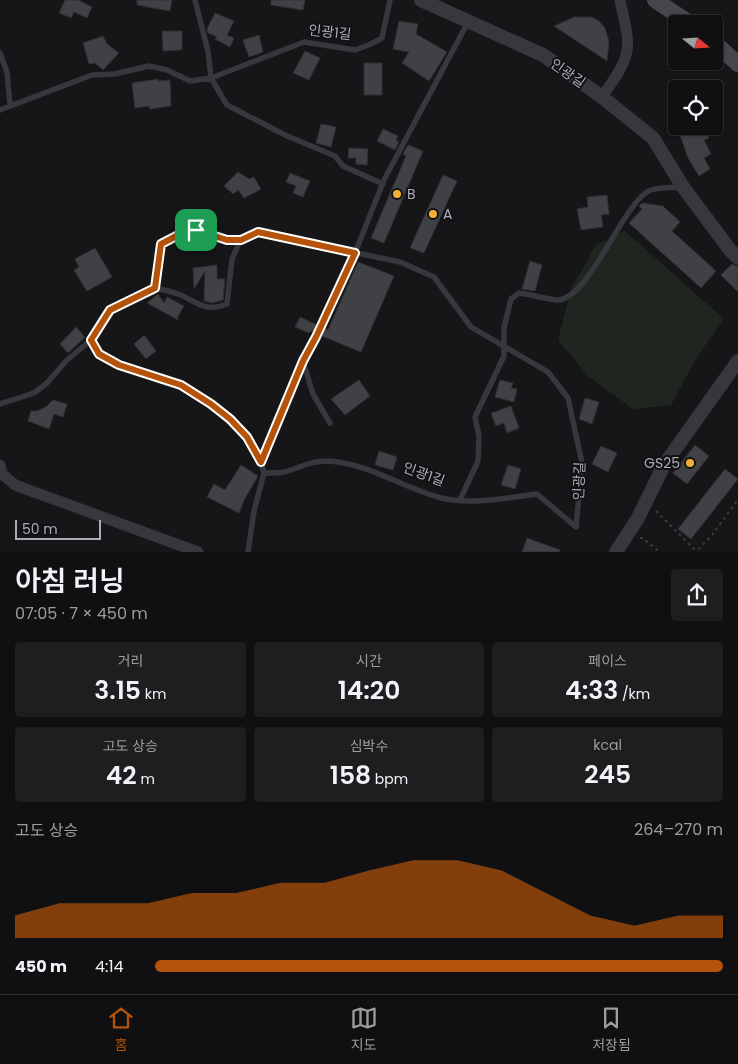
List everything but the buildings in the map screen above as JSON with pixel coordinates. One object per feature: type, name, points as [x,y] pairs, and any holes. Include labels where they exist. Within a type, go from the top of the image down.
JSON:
[{"type":"main road","points":[[655,0],[678,15]]},
{"type":"main road","points":[[723,50],[738,64]]},
{"type":"street","name":"인광길","points":[[421,0],[543,55],[602,96],[653,138],[683,187],[738,258]]},
{"type":"street","points":[[602,96],[620,70],[627,54],[627,34],[620,0]]},
{"type":"street","points":[[616,552],[638,518],[664,465],[738,361]]},
{"type":"street","points":[[0,464],[2,474],[15,485],[198,552]]},
{"type":"lane","points":[[195,0],[208,51],[211,78],[227,105],[285,135],[335,156],[343,166],[383,184]]},
{"type":"lane","name":"인광1길","points":[[0,110],[49,93],[92,75],[115,74],[149,66],[167,70],[190,82],[211,78],[304,42],[355,50],[382,38],[390,0]]},
{"type":"lane","points":[[261,462],[303,361],[355,253],[383,184],[419,112],[468,22]]},
{"type":"lane","points":[[0,53],[7,72],[10,105]]},
{"type":"lane","points":[[460,500],[478,462],[479,436],[475,417],[500,365],[505,347],[504,328],[511,299],[519,293],[557,300],[565,298],[577,289],[603,257],[638,199],[651,190],[683,187]]},
{"type":"lane","points":[[155,288],[161,244],[184,232],[196,230],[227,240],[241,240],[258,232],[355,253]]},
{"type":"lane","points":[[0,404],[34,393],[47,383],[66,361],[91,340],[110,310],[155,288],[179,294],[199,305],[214,309],[227,304],[232,258],[241,240]]},
{"type":"lane","name":"인광길","points":[[355,253],[400,262],[434,277],[471,327],[548,372],[568,398],[582,463],[576,527]]},
{"type":"lane","points":[[91,340],[99,354],[119,365],[181,385],[211,404],[230,419],[247,437],[261,462],[264,473],[254,511],[248,552]]},
{"type":"lane","points":[[303,361],[313,394],[330,423]]},
{"type":"lane","name":"인광1길","points":[[264,473],[283,472],[305,463],[328,461],[365,469],[442,498],[487,500],[537,494],[576,527]]},
{"type":"path","points":[[658,505],[656,512],[698,550],[712,535],[737,501]]},
{"type":"path","points":[[636,540],[642,538],[660,552]]},
{"type":"shaded area","points":[[625,231],[724,319],[697,357],[671,405],[633,409],[588,376],[558,340],[571,289],[596,245]]},
{"type":"place","name":"B","points":[[397,194]]},
{"type":"place","name":"A","points":[[433,214]]},
{"type":"place","name":"GS25","points":[[690,463]]},
{"type":"route","points":[[196,230],[227,240],[241,240],[258,232],[355,253],[303,361],[261,462],[247,437],[230,419],[211,404],[181,385],[119,365],[99,354],[91,340],[110,310],[155,288],[161,244],[184,232],[196,230]]}]
